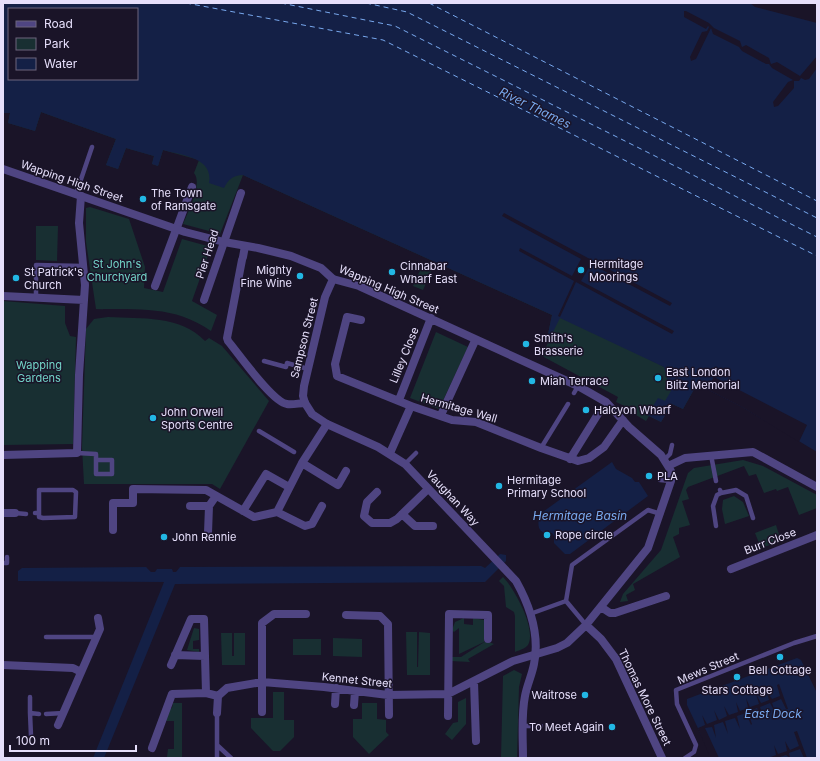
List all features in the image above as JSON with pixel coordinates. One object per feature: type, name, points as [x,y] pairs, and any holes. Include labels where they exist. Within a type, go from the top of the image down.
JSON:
[{"type":"street","name":"Wapping High Street","points":[[3,169],[176,229],[224,242],[274,251],[301,260],[323,270],[333,279],[359,286],[431,318],[475,341],[606,402],[667,462]]},
{"type":"street","points":[[155,286],[192,187]]},
{"type":"street","name":"Pier Head","points":[[204,300],[241,193]]},
{"type":"street","points":[[3,454],[77,453],[79,375],[85,279],[78,195]]},
{"type":"street","points":[[245,246],[227,338],[268,391],[276,398],[287,404],[305,403]]},
{"type":"street","name":"Sampson Street","points":[[305,403],[303,391],[325,297],[333,279]]},
{"type":"street","points":[[3,296],[84,300]]},
{"type":"street","name":"Lilley Close","points":[[361,320],[347,317],[335,364],[336,376],[411,406]]},
{"type":"street","name":"Lilley Close","points":[[398,400],[431,318]]},
{"type":"street","points":[[441,416],[475,341]]},
{"type":"street","name":"Vaughan Way","points":[[305,403],[312,414],[327,424],[390,453],[405,464],[507,570],[519,588],[530,614],[536,634],[536,655],[525,696],[523,758]]},
{"type":"street","name":"Hermitage Wall","points":[[390,453],[411,406],[452,420],[476,422],[570,459]]},
{"type":"street","points":[[598,414],[570,459],[584,460],[608,443],[623,420]]},
{"type":"street","points":[[277,512],[302,459],[327,424]]},
{"type":"street","points":[[586,625],[648,548],[661,514],[671,481],[667,462],[685,458],[753,452],[817,487]]},
{"type":"street","points":[[302,459],[338,485],[346,471]]},
{"type":"street","points":[[243,512],[266,474],[289,487]]},
{"type":"street","points":[[113,530],[113,504],[133,503],[133,489],[206,490],[254,517],[277,512],[305,526],[312,524],[322,506]]},
{"type":"street","points":[[377,492],[367,502],[364,516],[372,523],[390,523],[402,514],[428,489]]},
{"type":"street","points":[[208,533],[209,506],[216,496]]},
{"type":"street","points":[[190,506],[209,506]]},
{"type":"street","points":[[3,513],[15,514]]},
{"type":"street","points":[[402,514],[415,526],[433,526]]},
{"type":"street","name":"Burr Close","points":[[731,568],[817,535]]},
{"type":"street","points":[[601,607],[610,613],[615,613],[666,596]]},
{"type":"street","points":[[262,712],[262,623],[274,614],[306,614]]},
{"type":"street","points":[[448,716],[448,614],[488,615],[488,639]]},
{"type":"street","points":[[346,615],[380,616],[388,624],[388,715]]},
{"type":"street","points":[[58,725],[100,629],[98,618]]},
{"type":"street","points":[[171,665],[191,619],[204,620],[206,693]]},
{"type":"street","name":"Kennet Street","points":[[218,696],[227,688],[262,682],[336,688],[388,695],[448,694],[474,682],[502,666],[557,648],[567,643],[586,625]]},
{"type":"street","name":"Thomas More Street","points":[[586,625],[601,639],[616,659],[662,758]]},
{"type":"street","points":[[175,655],[205,656]]},
{"type":"street","points":[[3,665],[73,668],[81,672]]},
{"type":"street","points":[[474,682],[476,741]]},
{"type":"street","points":[[335,704],[336,688]]},
{"type":"street","points":[[354,705],[355,691]]},
{"type":"street","points":[[152,748],[172,694],[206,693],[218,696],[217,712]]},
{"type":"lane","points":[[78,195],[92,146]]},
{"type":"lane","points":[[36,298],[36,264],[83,266]]},
{"type":"lane","points":[[264,361],[286,367],[287,363],[308,369]]},
{"type":"lane","points":[[541,448],[553,433],[568,404]]},
{"type":"lane","points":[[259,431],[294,452]]},
{"type":"lane","points":[[667,462],[672,445]]},
{"type":"lane","points":[[77,453],[96,454],[96,460],[96,474],[112,474],[112,460],[96,460]]},
{"type":"lane","points":[[405,464],[416,453]]},
{"type":"lane","points":[[711,455],[716,481]]},
{"type":"lane","points":[[660,480],[671,481]]},
{"type":"lane","points":[[39,490],[72,490],[76,492],[74,517],[43,518],[39,517],[37,513],[39,490]]},
{"type":"lane","points":[[716,526],[713,506],[717,495],[720,492],[736,490],[746,496],[753,518]]},
{"type":"lane","points":[[586,625],[566,601],[572,565],[648,510],[661,514]]},
{"type":"lane","points":[[15,514],[26,514]]},
{"type":"lane","points":[[3,563],[7,563],[7,557]]},
{"type":"lane","points":[[530,614],[566,601]]},
{"type":"lane","name":"Mews Street","points":[[685,758],[694,752],[696,745],[677,704],[676,690],[794,643],[817,636]]},
{"type":"lane","points":[[46,638],[96,637]]},
{"type":"lane","points":[[30,698],[31,736]]},
{"type":"lane","points":[[217,712],[217,758]]},
{"type":"lane","points":[[30,713],[39,714]]},
{"type":"lane","points":[[46,714],[64,713]]},
{"type":"lane","points":[[523,726],[541,726]]},
{"type":"lane","points":[[217,745],[231,758]]},
{"type":"green space","points":[[3,90],[273,164],[697,384],[683,409],[672,404],[661,422],[649,416],[646,421],[636,415],[637,412],[616,402],[618,397],[542,356],[551,336],[548,334],[552,315],[243,175],[220,234],[183,224],[196,191],[197,184],[194,173],[199,160],[163,150],[158,166],[152,164],[154,156],[126,148],[118,169],[106,165],[116,139],[41,112],[35,131],[8,123],[10,113],[3,113]]},
{"type":"green space","name":"St John's Churchyard","points":[[90,207],[129,219],[145,267],[144,288],[163,292],[182,239],[211,247],[192,301],[217,315],[211,331],[183,317],[169,313],[141,310],[96,309],[86,242],[86,208]]},
{"type":"green space","points":[[36,226],[58,226],[57,261],[36,260]]},
{"type":"green space","points":[[422,266],[432,270],[423,290],[413,286]]},
{"type":"green space","name":"Wapping Gardens","points":[[3,301],[65,306],[65,323],[70,336],[76,337],[73,444],[3,445]]},
{"type":"green space","name":"John Orwell Sports Centre","points":[[108,317],[160,320],[184,327],[205,341],[209,338],[222,346],[269,401],[220,489],[212,484],[84,484],[82,447],[86,329],[94,319]]},
{"type":"green space","points":[[436,332],[468,347],[439,409],[410,398]]},
{"type":"green space","points":[[743,460],[763,466],[817,495],[817,508],[799,515],[788,487],[777,491],[776,489],[764,493],[756,474],[749,476],[744,466],[688,487],[686,490],[689,499],[682,501],[690,525],[679,528],[679,534],[673,537],[680,557],[633,584],[635,590],[626,595],[628,601],[620,602],[623,594],[661,550],[688,473],[694,468]]},
{"type":"green space","points":[[734,496],[743,502],[749,516],[725,524],[722,509],[723,500]]},
{"type":"green space","points":[[776,525],[781,541],[761,548],[755,533]]},
{"type":"green space","points":[[503,577],[513,590],[523,609],[529,629],[530,638],[528,645],[515,652],[515,616],[514,612],[506,607],[504,586],[499,581]]},
{"type":"green space","points":[[464,618],[464,624],[473,625],[473,618],[484,620],[484,642],[459,654],[459,628],[454,632],[452,630],[455,622]]},
{"type":"green space","points":[[194,628],[199,629],[199,640],[193,641],[193,649],[199,649],[199,652],[187,650]]},
{"type":"green space","points":[[406,632],[417,632],[417,667],[419,632],[430,633],[430,675],[407,675]]},
{"type":"green space","points":[[221,633],[232,633],[232,656],[234,656],[234,633],[245,633],[245,665],[222,665]]},
{"type":"green space","points":[[333,638],[362,639],[362,657],[333,656]]},
{"type":"green space","points":[[293,639],[321,639],[321,655],[293,655]]},
{"type":"green space","points":[[486,641],[494,644],[468,659],[470,662],[451,661],[451,657],[461,657]]},
{"type":"green space","points":[[514,670],[522,674],[519,687],[517,758],[501,758],[503,676]]},
{"type":"green space","points":[[273,692],[284,692],[284,720],[294,720],[294,737],[280,751],[273,751],[251,728],[251,718],[273,718]]},
{"type":"green space","points":[[466,698],[466,724],[452,740],[445,734],[453,723],[458,722],[458,702]]},
{"type":"green space","points":[[173,703],[182,703],[182,757],[167,757],[168,749],[174,749],[174,721],[166,721],[168,709],[172,708]]},
{"type":"green space","points":[[362,703],[377,703],[377,719],[386,720],[386,732],[389,735],[369,754],[353,737],[353,719],[362,719]]},
{"type":"water","name":"River Thames","points":[[3,3],[750,3],[755,7],[817,23],[817,452],[744,408],[697,384],[683,409],[672,404],[661,422],[647,415],[658,398],[665,401],[671,391],[664,367],[560,318],[551,336],[548,334],[552,315],[243,175],[231,178],[224,188],[209,183],[209,174],[206,168],[201,162],[194,159],[163,150],[158,166],[152,164],[154,156],[126,148],[118,169],[106,165],[116,139],[41,112],[35,131],[8,123],[10,113],[3,113]]},
{"type":"water","name":"Hermitage Basin","points":[[612,462],[616,469],[632,478],[635,482],[639,482],[648,496],[570,554],[565,554],[554,543],[554,536],[552,533],[543,532],[539,528],[538,522],[540,514]]},
{"type":"water","points":[[500,554],[506,555],[506,561],[485,582],[175,584],[104,758],[93,758],[164,582],[18,581],[18,571],[22,568],[146,567],[151,572],[155,572],[157,569],[172,569],[173,572],[176,572],[180,567],[481,566],[485,568]]},
{"type":"water","name":"East Dock","points":[[797,658],[801,660],[817,693],[817,758],[712,758],[687,705],[687,699]]},
{"type":"pier","points":[[684,11],[709,23],[714,28],[740,41],[742,47],[746,45],[769,58],[771,64],[777,62],[800,76],[817,56],[817,68],[809,79],[805,80],[801,78],[799,81],[794,81],[794,88],[778,106],[774,107],[773,102],[788,82],[793,80],[772,68],[769,64],[766,64],[742,51],[739,47],[713,34],[711,28],[696,59],[691,61],[690,57],[702,32],[707,31],[709,27],[708,26],[706,29],[684,17]]},
{"type":"pier","name":"Hermitage Moorings","points":[[504,213],[672,303],[670,306],[591,264],[581,281],[674,331],[672,334],[576,282],[560,317],[558,316],[574,281],[519,251],[520,248],[572,276],[581,259],[502,216]]},
{"type":"pier","points":[[714,377],[807,425],[799,442],[744,408],[707,389]]},
{"type":"pier","points":[[779,684],[788,709],[786,709],[781,699],[772,703],[776,714],[770,703],[760,707],[764,719],[757,708],[748,712],[751,725],[746,713],[737,716],[740,729],[735,718],[725,721],[728,734],[723,722],[714,725],[716,738],[712,727],[705,728],[719,758],[712,758],[709,755],[698,728],[705,725],[702,715],[707,724],[717,720],[714,710],[719,720],[727,716],[724,706],[729,715],[738,712],[736,702],[740,711],[748,708],[746,698],[750,707],[759,704],[756,694],[761,703],[769,700],[766,690],[772,699],[780,696],[777,685]]},
{"type":"pier","points":[[797,731],[807,758],[804,758],[800,749],[789,753],[790,758],[786,755],[777,758],[768,758],[776,755],[774,745],[778,754],[787,751],[785,741],[790,750],[799,746],[794,732]]},
{"type":"ferry route","points":[[186,3],[383,40],[817,256]]},
{"type":"ferry route","points":[[281,3],[395,26],[817,237]]},
{"type":"ferry route","points":[[366,3],[407,12],[817,218]]},
{"type":"ferry route","points":[[429,3],[817,201]]},
{"type":"place","name":"The Town of Ramsgate","points":[[143,199]]},
{"type":"place","name":"Hermitage Moorings","points":[[581,270]]},
{"type":"place","name":"Cinnabar Wharf East","points":[[392,272]]},
{"type":"place","name":"Mighty Fine Wine","points":[[300,276]]},
{"type":"place","name":"St Patrick's Church","points":[[16,278]]},
{"type":"place","name":"Smith's Brasserie","points":[[526,344]]},
{"type":"place","name":"East London Blitz Memorial","points":[[658,378]]},
{"type":"place","name":"Miah Terrace","points":[[532,381]]},
{"type":"place","name":"Halcyon Wharf","points":[[586,410]]},
{"type":"place","name":"John Orwell Sports Centre","points":[[153,418]]},
{"type":"place","name":"PLA","points":[[649,476]]},
{"type":"place","name":"Hermitage Primary School","points":[[499,486]]},
{"type":"place","name":"Rope circle","points":[[547,535]]},
{"type":"place","name":"John Rennie","points":[[164,537]]},
{"type":"place","name":"Bell Cottage","points":[[780,657]]},
{"type":"place","name":"Stars Cottage","points":[[737,677]]},
{"type":"place","name":"Waitrose","points":[[585,695]]},
{"type":"place","name":"To Meet Again","points":[[612,727]]}]
